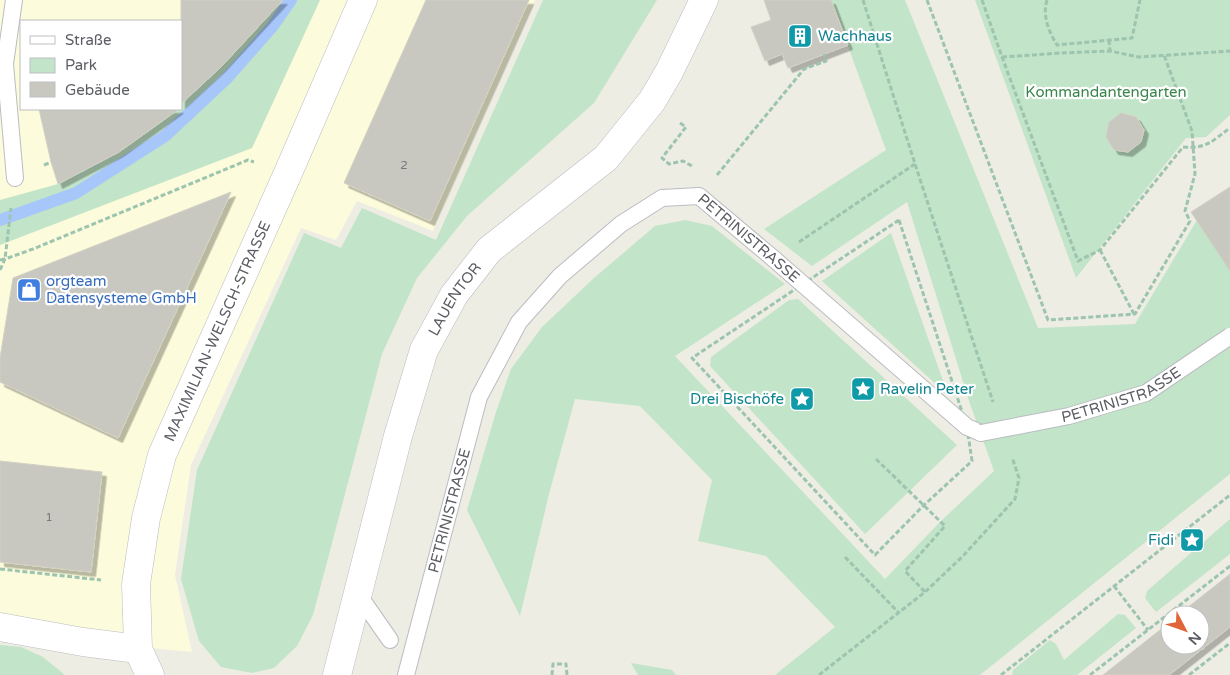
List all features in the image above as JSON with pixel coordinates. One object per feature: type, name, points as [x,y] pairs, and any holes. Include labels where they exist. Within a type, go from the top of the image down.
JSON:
[{"type":"street","name":"MAXIMILIAN-WELSCH-STRASSE","points":[[150,675],[138,649],[136,584],[146,518],[162,455],[363,0]]},
{"type":"street","name":"LAUENTOR","points":[[336,675],[398,436],[424,350],[454,294],[489,250],[606,158],[652,101],[669,72],[704,0]]},
{"type":"street","points":[[0,627],[82,642],[138,649]]},
{"type":"lane","points":[[14,0],[4,64],[15,178]]},
{"type":"lane","name":"PETRINISTRASSE","points":[[406,675],[479,397],[519,322],[560,276],[621,224],[662,198],[699,196],[974,430],[1069,416],[1146,392],[1230,336]]},
{"type":"lane","points":[[358,594],[390,640]]},
{"type":"path","points":[[927,0],[1048,320],[1135,314]]},
{"type":"path","points":[[982,0],[1078,261],[1100,250],[1183,148],[1208,145],[1230,128]]},
{"type":"path","points":[[1047,0],[1045,5],[1046,18],[1050,32],[1061,52]]},
{"type":"path","points":[[1057,45],[1132,38],[1140,0]]},
{"type":"path","points":[[1109,40],[1110,52]]},
{"type":"path","points":[[1002,58],[1061,52],[1110,52],[1139,56],[1230,51]]},
{"type":"path","points":[[699,196],[804,69],[826,61],[824,54]]},
{"type":"path","points":[[1135,314],[1190,220],[1185,211],[1195,174],[1192,131],[1164,55]]},
{"type":"path","points":[[678,121],[686,127],[662,158],[669,164],[684,161]]},
{"type":"path","points":[[2,260],[248,160]]},
{"type":"path","points":[[774,259],[915,164]]},
{"type":"path","points":[[0,270],[15,178]]},
{"type":"path","points":[[763,310],[692,358],[875,555],[923,506],[972,461],[974,430],[899,220],[828,267]]},
{"type":"path","points":[[1100,250],[1135,314]]},
{"type":"path","points":[[876,459],[945,526],[905,571],[925,592]]},
{"type":"path","points":[[1001,675],[1230,495]]},
{"type":"path","points":[[845,557],[899,613]]},
{"type":"path","points":[[1090,675],[1230,566]]},
{"type":"path","points":[[0,569],[136,584]]},
{"type":"path","points":[[1114,586],[1148,630]]},
{"type":"path","points":[[1190,675],[1230,643]]},
{"type":"path","points":[[552,675],[553,664],[566,664],[567,675]]},
{"type":"shaded area","points":[[0,0],[535,0],[433,231],[357,201],[336,240],[301,228],[191,465],[175,575],[192,652],[0,634]]},
{"type":"green space","points":[[280,0],[320,0],[252,148],[0,245],[0,200],[58,184],[119,152],[167,118],[175,110],[182,110],[182,103],[245,42]]},
{"type":"green space","points":[[543,0],[657,0],[594,103],[467,216],[417,278],[382,354],[313,615],[297,646],[274,668],[252,673],[221,667],[199,641],[181,579],[197,470],[304,233],[341,248],[362,208],[436,240]]},
{"type":"green space","points":[[831,0],[905,0],[1038,328],[1135,324],[1197,220],[1230,271],[1230,474],[980,675],[775,675],[835,627],[766,556],[698,541],[712,480],[640,406],[575,399],[549,494],[520,616],[467,510],[496,412],[511,369],[542,327],[594,278],[655,226],[685,220],[712,226],[785,284],[675,356],[885,579],[940,522],[994,471],[970,404],[907,202],[812,266],[764,229],[886,150]]},
{"type":"green space","name":"Kommandantengarten","points":[[975,0],[1230,0],[1230,115],[1206,137],[1186,138],[1076,278]]},
{"type":"green space","points":[[891,233],[948,395],[822,281]]},
{"type":"green space","points":[[798,299],[957,445],[865,534],[710,366],[711,357],[789,300]]},
{"type":"green space","points":[[1230,519],[1230,554],[1165,605],[1160,605],[1160,609],[1156,612],[1145,598],[1147,591]]},
{"type":"green space","points":[[1118,614],[1125,615],[1136,628],[1077,675],[1012,675],[1013,670],[1050,640],[1056,644],[1064,660]]},
{"type":"green space","points":[[0,645],[21,647],[43,657],[65,675],[0,675]]},
{"type":"green space","points":[[631,663],[672,670],[676,675],[638,675]]},
{"type":"building","points":[[181,0],[283,0],[221,67],[182,103]]},
{"type":"building","points":[[426,0],[529,0],[430,221],[344,183]]},
{"type":"building","name":"Wachhaus","points":[[764,0],[831,0],[848,45],[788,68],[782,54],[765,61],[751,27],[771,20]]},
{"type":"building","points":[[39,110],[178,110],[119,152],[58,184]]},
{"type":"building","points":[[1121,113],[1136,117],[1144,130],[1141,142],[1128,152],[1114,150],[1106,137],[1109,122]]},
{"type":"building","points":[[1230,187],[1230,271],[1191,212]]},
{"type":"building","points":[[231,192],[118,438],[0,382],[0,358],[13,278]]},
{"type":"building","points":[[0,461],[102,472],[91,572],[0,562]]},
{"type":"building","points":[[1230,574],[1230,627],[1210,643],[1210,605],[1191,605]]},
{"type":"building","points":[[1160,630],[1160,655],[1194,655],[1169,675],[1103,675]]},
{"type":"waterway","points":[[0,220],[76,193],[165,136],[227,78],[272,27],[291,0]]},
{"type":"place","name":"Wachhaus","points":[[800,36]]},
{"type":"place","name":"orgteam Datensysteme GmbH","points":[[29,290]]},
{"type":"place","name":"Ravelin Peter","points":[[863,389]]},
{"type":"place","name":"Drei Bischöfe","points":[[802,399]]},
{"type":"place","name":"Fidi","points":[[1192,540]]}]
